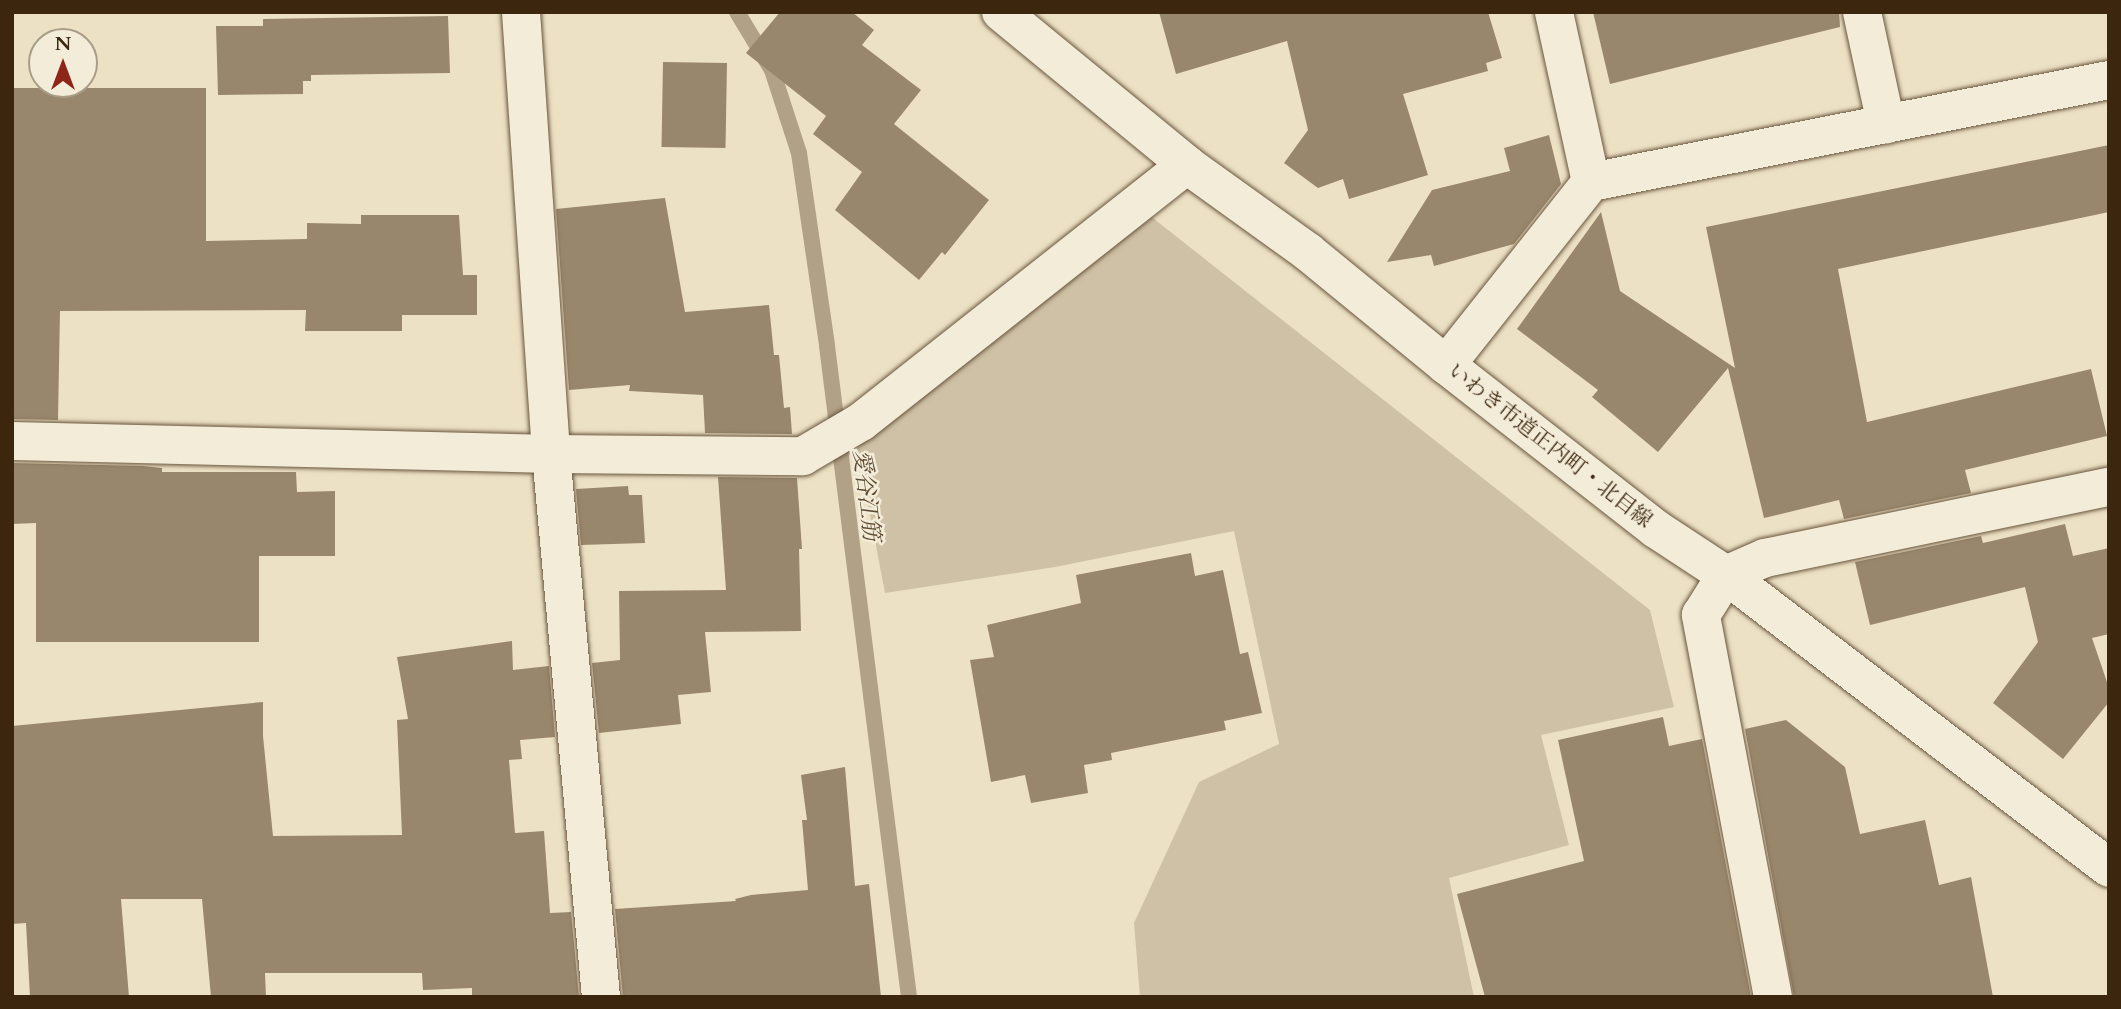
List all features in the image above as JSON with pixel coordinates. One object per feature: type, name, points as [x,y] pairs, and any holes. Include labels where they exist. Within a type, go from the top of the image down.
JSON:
[{"type":"street","points":[[521,12],[551,454],[601,997]]},
{"type":"street","name":"いわき市道正内町・北目線","points":[[1001,12],[1187,165],[1308,252],[1446,365],[1656,529],[1726,575],[2109,868]]},
{"type":"street","points":[[1554,12],[1591,182]]},
{"type":"street","points":[[1863,12],[1886,124]]},
{"type":"street","points":[[1446,365],[1591,182],[2109,80]]},
{"type":"street","points":[[12,441],[551,454],[803,456],[861,422],[1187,165]]},
{"type":"street","points":[[1773,997],[1701,615],[1726,575],[1765,558],[2109,487]]},
{"type":"shaded area","points":[[1144,211],[1650,610],[1674,707],[1541,735],[1569,845],[1449,878],[1474,997],[1140,997],[1134,923],[1199,782],[1279,744],[1234,531],[1055,567],[885,593],[857,446]]},
{"type":"building","points":[[780,12],[852,12],[874,30],[862,45],[921,90],[894,124],[989,200],[945,255],[942,252],[919,280],[835,210],[862,172],[813,134],[826,116],[746,53]]},
{"type":"building","points":[[1159,12],[1488,12],[1502,58],[1486,63],[1488,71],[1403,94],[1428,175],[1349,199],[1343,179],[1318,188],[1284,163],[1308,130],[1287,41],[1176,74]]},
{"type":"building","points":[[1593,12],[1839,12],[1840,27],[1610,84]]},
{"type":"building","points":[[448,16],[450,73],[311,75],[311,81],[303,81],[303,94],[218,95],[216,26],[263,26],[263,19]]},
{"type":"building","points":[[663,62],[727,63],[726,148],[662,147]]},
{"type":"building","points":[[12,88],[28,88],[28,98],[98,98],[98,88],[206,88],[206,241],[307,239],[307,223],[361,224],[361,215],[459,215],[463,275],[477,275],[477,315],[402,315],[402,331],[305,331],[306,310],[60,311],[58,420],[12,419]]},
{"type":"building","points":[[1549,135],[1561,184],[1514,244],[1434,266],[1431,255],[1387,262],[1432,190],[1510,171],[1504,148]]},
{"type":"building","points":[[2109,145],[2109,212],[1838,269],[1867,422],[2091,369],[2107,436],[1965,470],[1971,493],[1844,519],[1839,500],[1764,518],[1728,368],[1658,452],[1592,397],[1598,390],[1517,329],[1601,212],[1620,291],[1735,368],[1706,227]]},
{"type":"building","points":[[665,198],[685,312],[769,305],[774,355],[779,355],[784,408],[790,407],[792,434],[705,433],[703,395],[629,391],[630,385],[569,390],[556,209]]},
{"type":"building","points":[[12,463],[143,466],[162,468],[162,472],[296,472],[297,492],[335,491],[335,556],[259,556],[259,642],[36,642],[36,523],[12,524]]},
{"type":"building","points":[[718,477],[797,478],[802,549],[799,549],[801,631],[705,632],[711,692],[678,695],[681,724],[599,733],[592,663],[620,660],[619,591],[726,590]]},
{"type":"building","points":[[628,486],[629,495],[642,495],[645,543],[581,545],[576,489]]},
{"type":"building","points":[[2065,524],[2073,556],[2109,548],[2109,634],[2092,638],[2109,688],[2109,702],[2063,759],[1993,703],[2038,642],[2025,587],[1870,625],[1855,562],[1981,536],[1983,543]]},
{"type":"building","points":[[1191,553],[1195,576],[1223,570],[1240,654],[1248,652],[1262,713],[1224,721],[1226,730],[1111,753],[1112,760],[1084,765],[1088,793],[1031,803],[1025,775],[991,782],[970,660],[994,657],[987,625],[1081,603],[1076,575]]},
{"type":"building","points":[[512,641],[513,670],[549,666],[555,737],[520,740],[522,759],[509,760],[515,833],[544,831],[550,913],[571,912],[579,997],[472,997],[472,988],[423,990],[422,973],[265,973],[266,997],[211,997],[202,899],[121,899],[129,997],[30,997],[26,923],[12,924],[12,726],[263,702],[263,736],[273,836],[402,835],[397,720],[408,719],[397,657]]},
{"type":"building","points":[[1663,717],[1669,746],[1702,739],[1751,997],[1485,997],[1457,894],[1584,861],[1558,740]]},
{"type":"building","points":[[1786,720],[1845,767],[1860,834],[1925,820],[1939,885],[1971,877],[1993,997],[1794,997],[1745,729]]},
{"type":"building","points":[[845,767],[855,886],[869,884],[881,997],[623,997],[615,909],[736,901],[735,899],[751,895],[808,890],[802,820],[807,820],[801,775]]},
{"type":"waterway","name":"愛谷江筋","points":[[737,12],[772,70],[799,153],[827,346],[909,997]]}]
